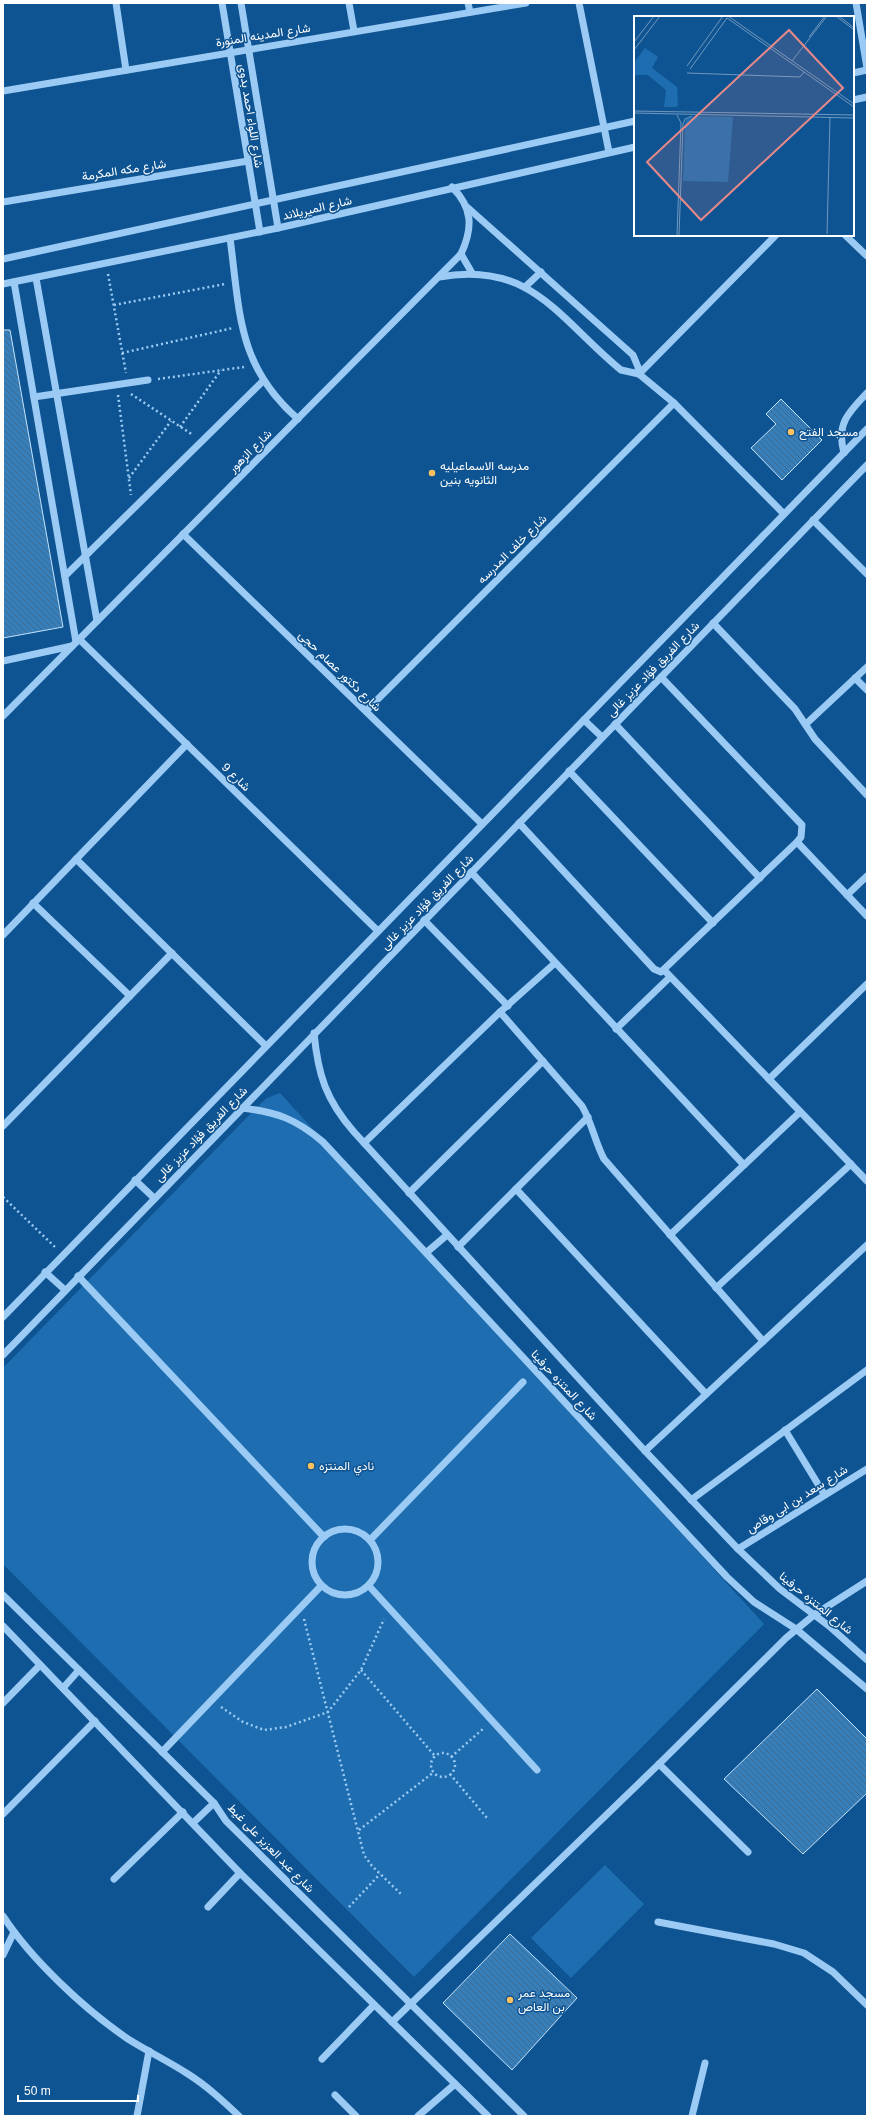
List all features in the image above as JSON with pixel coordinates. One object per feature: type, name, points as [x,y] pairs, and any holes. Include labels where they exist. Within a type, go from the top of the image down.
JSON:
[{"type":"street","points":[[116,3],[126,70]]},
{"type":"street","name":"شارع اللواء احمد بدوى","points":[[222,3],[260,232]]},
{"type":"street","name":"شارع اللواء احمد بدوى","points":[[241,3],[278,228]]},
{"type":"street","points":[[349,3],[354,31]]},
{"type":"street","points":[[468,3],[470,12]]},
{"type":"street","name":"شارع المدينه المنورة","points":[[3,91],[248,48],[526,3]]},
{"type":"street","points":[[579,3],[609,152]]},
{"type":"street","points":[[854,73],[867,69],[856,3]]},
{"type":"street","points":[[854,100],[867,97]]},
{"type":"street","name":"شارع الميريلاند","points":[[3,259],[634,121]]},
{"type":"street","name":"شارع الميريلاند","points":[[3,284],[260,232],[452,187],[634,147]]},
{"type":"street","name":"شارع مكه المكرمة","points":[[3,202],[248,161]]},
{"type":"street","name":"شارع الزهور","points":[[3,716],[461,254],[468,239],[470,223],[466,207],[460,196],[452,187]]},
{"type":"street","points":[[466,207],[633,355],[639,374]]},
{"type":"street","points":[[639,374],[775,236]]},
{"type":"street","points":[[846,236],[867,256]]},
{"type":"street","points":[[230,238],[242,326],[254,365],[273,395],[298,419]]},
{"type":"street","points":[[461,254],[472,273]]},
{"type":"street","points":[[525,287],[541,272]]},
{"type":"street","points":[[439,277],[472,273],[490,275],[525,287],[549,303],[621,370],[639,374],[674,403],[784,514]]},
{"type":"street","points":[[36,278],[84,556],[97,621]]},
{"type":"street","points":[[3,662],[76,643],[14,282]]},
{"type":"street","points":[[34,397],[148,380]]},
{"type":"street","points":[[65,576],[263,381]]},
{"type":"street","points":[[844,453],[841,438],[843,422],[852,409],[867,393]]},
{"type":"street","name":"شارع خلف المدرسه","points":[[366,711],[674,403]]},
{"type":"street","name":"شارع الفريق فؤاد عزيز غالى","points":[[3,1317],[62,1254],[784,514],[844,453],[864,437],[867,429]]},
{"type":"street","name":"شارع الفريق فؤاد عزيز غالى","points":[[3,1354],[867,465]]},
{"type":"street","points":[[813,520],[867,574]]},
{"type":"street","name":"شارع دكتور عصام حجى","points":[[183,534],[482,824]]},
{"type":"street","points":[[713,623],[795,709],[816,739],[867,794]]},
{"type":"street","name":"شارع 9","points":[[76,643],[187,744],[378,931]]},
{"type":"street","points":[[806,724],[867,667]]},
{"type":"street","points":[[519,823],[657,972],[664,970],[797,842],[803,831],[802,825],[661,676]]},
{"type":"street","points":[[855,678],[867,690]]},
{"type":"street","points":[[584,720],[602,737]]},
{"type":"street","points":[[615,724],[760,878]]},
{"type":"street","points":[[3,934],[187,744]]},
{"type":"street","points":[[569,771],[713,923]]},
{"type":"street","points":[[797,842],[867,916]]},
{"type":"street","points":[[76,859],[266,1046]]},
{"type":"street","points":[[471,872],[744,1165]]},
{"type":"street","points":[[847,895],[867,876]]},
{"type":"street","points":[[33,904],[130,996]]},
{"type":"street","points":[[424,920],[508,1006]]},
{"type":"street","points":[[3,1126],[172,953]]},
{"type":"street","points":[[364,1143],[500,1012],[555,963]]},
{"type":"street","points":[[664,970],[867,1181]]},
{"type":"street","points":[[616,1028],[670,977]]},
{"type":"street","points":[[769,1079],[867,984]]},
{"type":"street","points":[[500,1012],[575,1097],[588,1117],[594,1138],[604,1159],[763,1341]]},
{"type":"street","name":"شارع المتنزه حرفينا","points":[[314,1033],[318,1064],[327,1095],[344,1122],[645,1451],[738,1549],[780,1589],[843,1638],[867,1660]]},
{"type":"street","points":[[409,1193],[543,1061]]},
{"type":"street","name":"شارع المتنزه حرفينا","points":[[242,1108],[278,1113],[294,1120],[309,1130],[336,1155],[727,1577],[754,1602],[796,1629],[867,1690]]},
{"type":"street","points":[[670,1235],[800,1112]]},
{"type":"street","points":[[458,1247],[588,1117]]},
{"type":"street","points":[[716,1288],[851,1164]]},
{"type":"street","points":[[135,1180],[154,1198]]},
{"type":"street","points":[[516,1188],[706,1394]]},
{"type":"street","points":[[427,1252],[447,1234]]},
{"type":"street","points":[[645,1451],[867,1245]]},
{"type":"street","points":[[45,1272],[65,1290]]},
{"type":"street","points":[[78,1276],[324,1537]]},
{"type":"street","points":[[691,1500],[867,1370]]},
{"type":"street","points":[[370,1540],[523,1382]]},
{"type":"street","points":[[785,1430],[824,1494]]},
{"type":"street","name":"شارع سعد بن ابى وقاص","points":[[738,1549],[824,1494],[867,1469]]},
{"type":"street","points":[[342,1529],[362,1533],[370,1540],[375,1546],[378,1563],[374,1579],[369,1586],[361,1592],[340,1596],[321,1586],[315,1577],[312,1566],[312,1556],[316,1545],[324,1537],[332,1532],[342,1529]]},
{"type":"street","points":[[392,2022],[659,1764],[796,1629],[814,1615],[867,1581]]},
{"type":"street","points":[[162,1752],[321,1586]]},
{"type":"street","points":[[369,1586],[537,1770]]},
{"type":"street","name":"شارع عبد العزيز على غيط","points":[[3,1595],[214,1803],[226,1821],[524,2116]]},
{"type":"street","points":[[3,1626],[240,1873],[488,2116]]},
{"type":"street","points":[[3,1703],[40,1664]]},
{"type":"street","points":[[63,1688],[79,1670]]},
{"type":"street","points":[[3,1814],[95,1721]]},
{"type":"street","points":[[659,1764],[748,1852]]},
{"type":"street","points":[[193,1823],[214,1803]]},
{"type":"street","points":[[114,1879],[183,1812]]},
{"type":"street","points":[[208,1907],[240,1873]]},
{"type":"street","points":[[3,1916],[38,1961],[85,2004],[127,2038],[205,2086],[239,2116]]},
{"type":"street","points":[[658,1922],[774,1944],[804,1953],[833,1972],[867,2005]]},
{"type":"street","points":[[3,1955],[14,1932]]},
{"type":"street","points":[[322,2059],[374,2005]]},
{"type":"street","points":[[137,2116],[149,2052]]},
{"type":"street","points":[[692,2116],[705,2063]]},
{"type":"street","points":[[418,2116],[455,2084]]},
{"type":"street","points":[[335,2095],[356,2116]]},
{"type":"path","points":[[106,263],[128,383]]},
{"type":"path","points":[[114,305],[236,282]]},
{"type":"path","points":[[122,353],[242,326]]},
{"type":"path","points":[[148,380],[254,365]]},
{"type":"path","points":[[180,427],[222,370]]},
{"type":"path","points":[[116,385],[202,441]]},
{"type":"path","points":[[116,385],[133,509]]},
{"type":"path","points":[[129,479],[171,421]]},
{"type":"path","points":[[3,1197],[62,1254]]},
{"type":"path","points":[[300,1608],[364,1855],[380,1874],[401,1894]]},
{"type":"path","points":[[212,1700],[243,1722],[264,1730],[286,1727],[328,1712],[361,1670],[389,1608]]},
{"type":"path","points":[[361,1670],[435,1756]]},
{"type":"path","points":[[452,1757],[492,1722]]},
{"type":"path","points":[[443,1753],[452,1757],[455,1765],[450,1774],[442,1776],[434,1772],[431,1764],[435,1756],[443,1753]]},
{"type":"path","points":[[358,1830],[434,1772]]},
{"type":"path","points":[[450,1774],[487,1818]]},
{"type":"path","points":[[349,1907],[380,1874]]},
{"type":"shaded area","name":"نادي المنتزه","points":[[280,1093],[764,1624],[414,1977],[3,1564],[3,1368],[256,1108],[267,1098]]},
{"type":"shaded area","points":[[605,1865],[644,1904],[571,1978],[531,1938]]},
{"type":"building","points":[[3,330],[10,330],[63,627],[3,638]]},
{"type":"building","name":"مسجد الفتح","points":[[781,399],[822,440],[782,480],[751,448],[776,424],[766,414]]},
{"type":"building","points":[[817,1689],[867,1739],[867,1793],[803,1854],[724,1779]]},
{"type":"building","name":"مسجد عمر بن العاص","points":[[510,1934],[577,1998],[512,2070],[443,2003]]},
{"type":"place","name":"مسجد الفتح","points":[[791,432]]},
{"type":"place","name":"مدرسه الاسماعيليه الثانويه بنين","points":[[432,473]]},
{"type":"place","name":"نادي المنتزه","points":[[311,1466]]},
{"type":"place","name":"مسجد عمر بن العاص","points":[[510,2000]]}]
